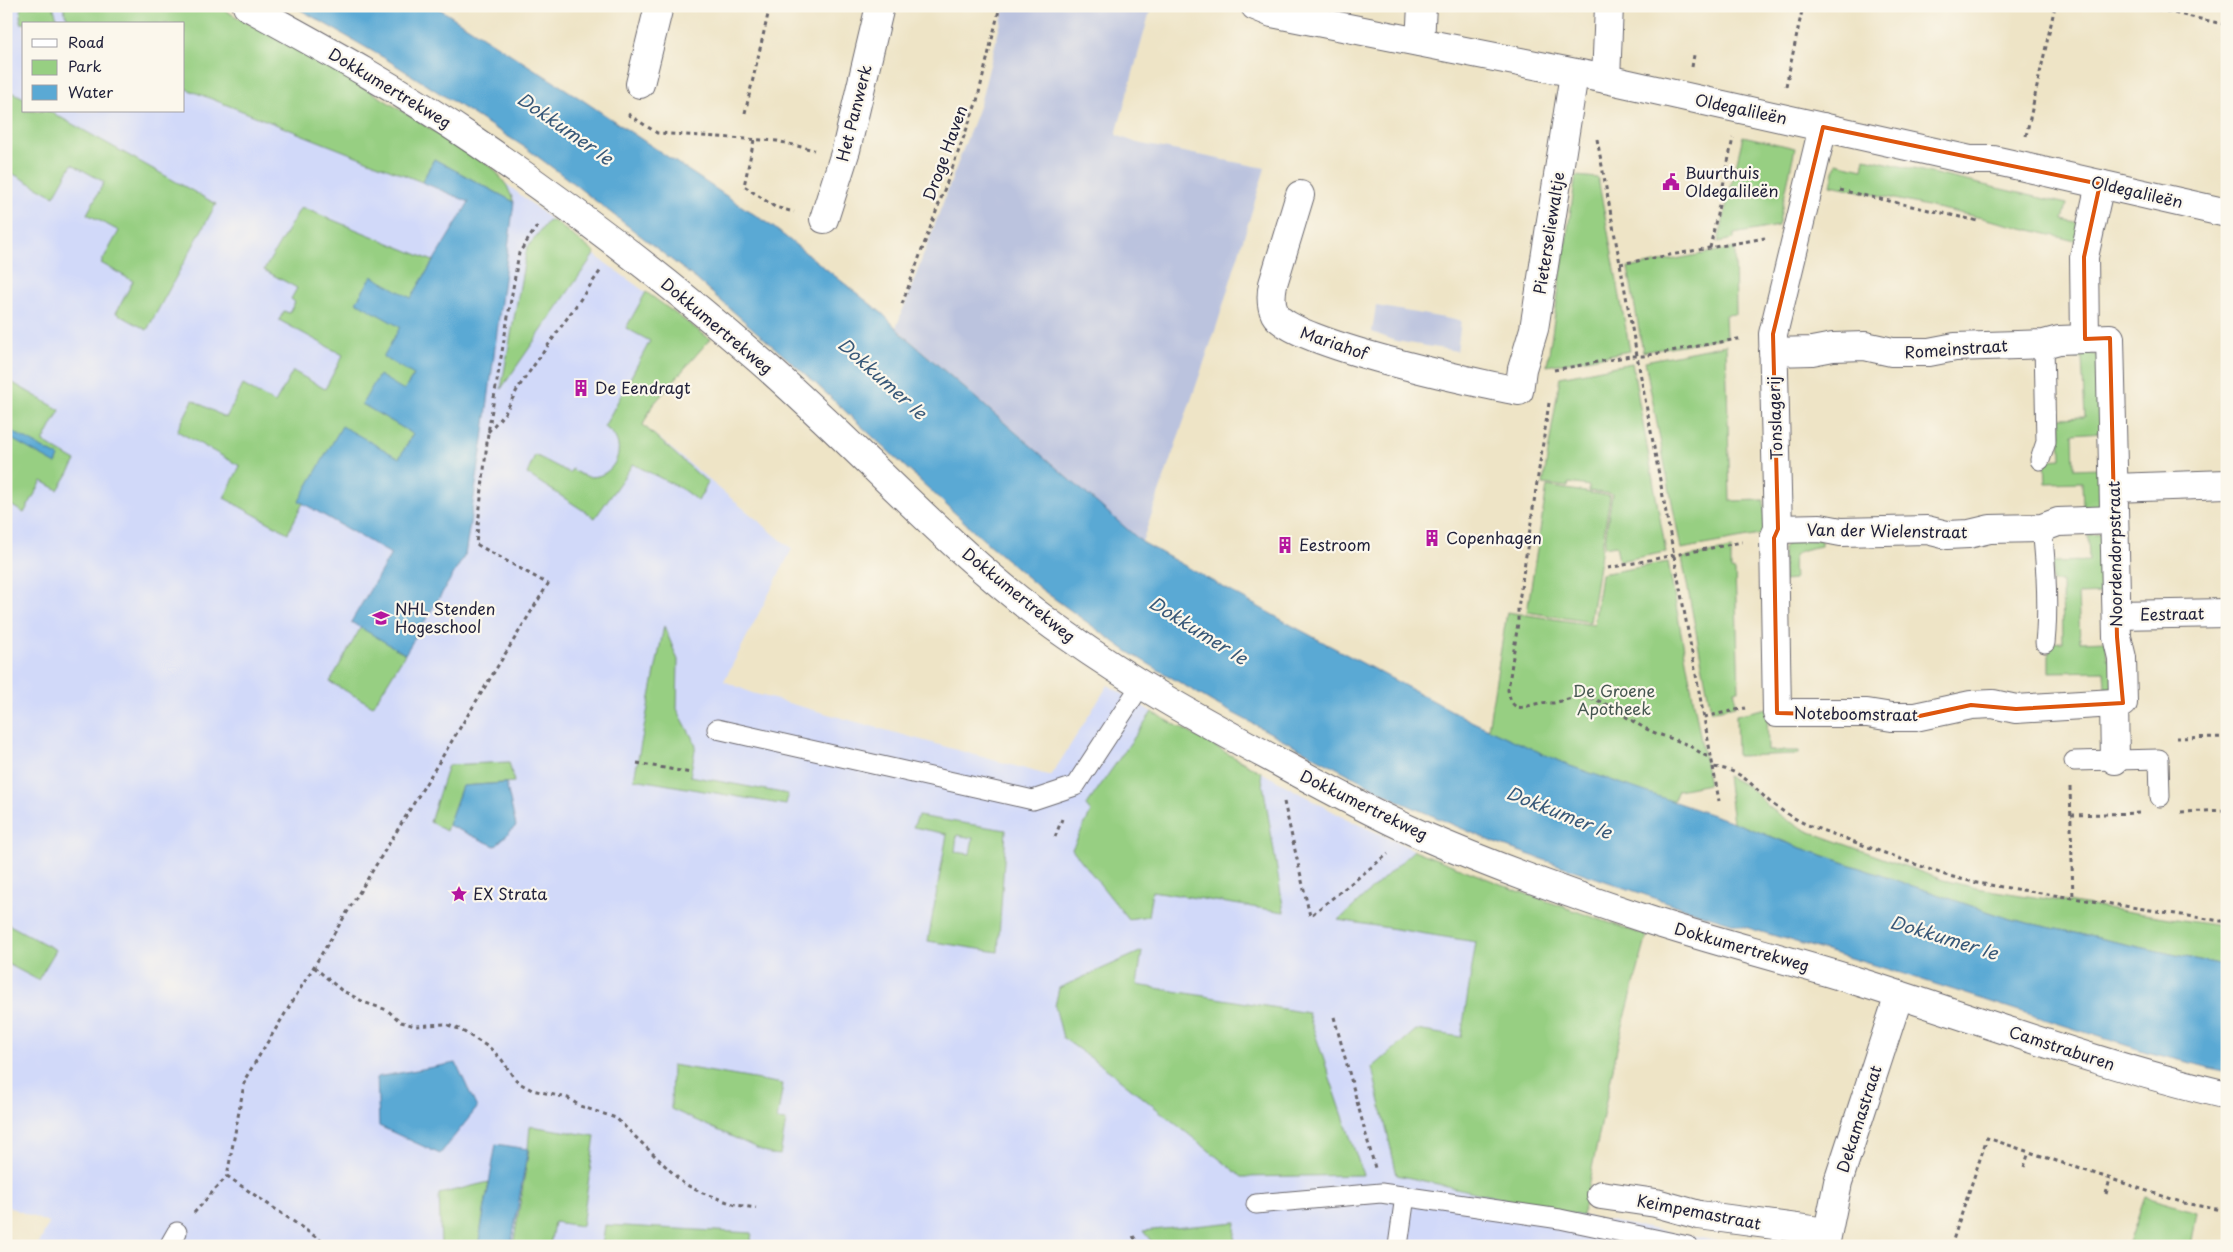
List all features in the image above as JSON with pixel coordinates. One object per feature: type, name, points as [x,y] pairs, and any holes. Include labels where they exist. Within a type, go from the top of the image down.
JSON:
[{"type":"street","name":"Dokkumertrekweg","points":[[248,6],[405,96],[471,138],[619,246],[761,361],[993,578],[1051,625],[1141,685],[1274,760],[1416,832],[1512,871],[1640,917],[1899,995]]},
{"type":"street","points":[[640,84],[659,6]]},
{"type":"street","name":"Het Panwerk","points":[[811,216],[844,157],[880,6]]},
{"type":"street","name":"Oldegalileën","points":[[1255,6],[1272,12],[1606,79],[1970,160],[1993,160],[2227,213]]},
{"type":"street","points":[[1420,42],[1422,6]]},
{"type":"street","points":[[1606,79],[1609,6]]},
{"type":"street","name":"Pieterseliewaltje","points":[[1520,380],[1534,329],[1574,74]]},
{"type":"street","name":"Tonslagerij","points":[[1777,709],[1773,343],[1823,127]]},
{"type":"street","name":"Noordendorpstraat","points":[[2100,184],[2084,256],[2098,339],[2114,488],[2117,636],[2122,658],[2123,703],[2114,703]]},
{"type":"street","name":"Mariahof","points":[[1300,194],[1273,284],[1271,298],[1275,314],[1287,326],[1365,354],[1469,382],[1520,380]]},
{"type":"street","name":"Romeinstraat","points":[[1773,343],[1812,351],[1832,347],[1865,346],[1892,352],[1929,352],[1955,347],[2044,344],[2059,340],[2098,339]]},
{"type":"street","points":[[2114,488],[2227,484]]},
{"type":"street","name":"Van der Wielenstraat","points":[[1776,534],[1820,528],[1841,532],[1927,530],[1947,535],[1969,534],[1990,529],[2042,528],[2058,522],[2114,520]]},
{"type":"street","name":"Eestraat","points":[[2117,616],[2227,613]]},
{"type":"street","points":[[2114,703],[2116,760]]},
{"type":"street","name":"Noteboomstraat","points":[[1777,709],[1867,713],[1892,718],[1915,717],[1971,705],[1993,704],[2016,709],[2114,703]]},
{"type":"street","name":"Camstraburen","points":[[1899,995],[2078,1054],[2166,1080],[2227,1095]]},
{"type":"street","name":"Dekamastraat","points":[[1830,1242],[1838,1182],[1899,995]]},
{"type":"street","name":"Keimpemastraat","points":[[1601,1195],[1656,1203],[1699,1215],[1830,1242]]},
{"type":"lane","points":[[2040,460],[2046,442],[2044,344]]},
{"type":"lane","points":[[2042,528],[2045,554],[2046,624],[2044,642]]},
{"type":"lane","points":[[717,730],[1033,800],[1075,786],[1141,685]]},
{"type":"lane","points":[[2072,770],[2116,760],[2159,759],[2160,797]]},
{"type":"lane","points":[[1256,1204],[1381,1193],[1560,1219],[1688,1246]]},
{"type":"lane","points":[[1398,1246],[1405,1196]]},
{"type":"path","points":[[745,113],[770,6]]},
{"type":"path","name":"Droge Haven","points":[[902,304],[977,101],[1000,6]]},
{"type":"path","points":[[1780,118],[1803,6]]},
{"type":"path","points":[[2020,166],[2055,6]]},
{"type":"path","points":[[2143,6],[2227,25]]},
{"type":"path","points":[[1710,248],[1738,109]]},
{"type":"path","points":[[623,111],[658,133],[777,141],[844,157]]},
{"type":"path","points":[[754,140],[744,186],[775,208],[811,216]]},
{"type":"path","points":[[1810,184],[1978,221]]},
{"type":"path","points":[[173,1239],[227,1176],[245,1079],[548,584],[476,544],[488,433],[520,253],[555,199]]},
{"type":"path","points":[[1620,264],[1787,234],[1797,236]]},
{"type":"path","points":[[488,433],[505,413],[518,388],[619,246]]},
{"type":"path","points":[[1520,380],[1540,372],[1630,356],[1643,356],[1756,335],[1773,343]]},
{"type":"path","points":[[1553,379],[1554,370]]},
{"type":"path","points":[[1635,380],[1642,378]]},
{"type":"path","points":[[1550,398],[1518,608],[1518,623],[1508,690],[1510,700],[1515,706],[1524,708],[1542,702],[1552,703],[1586,697],[1617,710],[1642,727],[1689,745],[1700,754],[1712,758]]},
{"type":"path","points":[[1608,568],[1761,539],[1776,534]]},
{"type":"path","points":[[1704,717],[1764,704],[1777,709]]},
{"type":"path","points":[[2168,739],[2227,737]]},
{"type":"path","points":[[1274,760],[1310,916],[1416,832]]},
{"type":"path","points":[[637,763],[691,773]]},
{"type":"path","points":[[1713,767],[1719,801]]},
{"type":"path","points":[[2072,770],[2073,899]]},
{"type":"path","points":[[314,967],[341,990],[366,1003],[388,1010],[401,1022],[415,1026],[445,1024],[459,1029],[490,1048],[521,1084],[532,1090],[568,1098],[580,1106],[616,1118],[683,1183],[700,1192],[736,1205],[756,1208]]},
{"type":"path","points":[[1334,1017],[1381,1193]]},
{"type":"path","points":[[1951,1246],[1987,1138],[2184,1202],[2227,1211]]},
{"type":"path","points":[[2024,1167],[2029,1152]]},
{"type":"path","points":[[227,1176],[329,1246]]},
{"type":"path","points":[[2106,1194],[2110,1179]]},
{"type":"path","points":[[1133,1236],[1140,1246]]},
{"type":"path","points":[[6,1241],[18,1246]]},
{"type":"path","points":[[50,1246],[56,1244],[59,1246]]},
{"type":"highlighted area","points":[[1823,127],[2100,184],[2084,257],[2085,339],[2110,338],[2117,637],[2123,703],[2016,709],[1971,705],[1915,717],[1777,713],[1774,538],[1778,529],[1773,334]]},
{"type":"shaded area","name":"NHL Stenden Hogeschool","points":[[6,6],[213,6],[493,173],[600,259],[710,339],[652,406],[643,425],[792,549],[724,681],[752,693],[1051,776],[1108,685],[1152,712],[1343,817],[1414,850],[1521,892],[1647,936],[1618,1044],[1582,1216],[1745,1246],[38,1246],[49,1223],[6,1206]]},
{"type":"shaded area","points":[[1005,6],[1126,6],[1150,11],[1116,135],[1137,143],[1265,168],[1217,325],[1142,542],[896,328],[980,104]]},
{"type":"shaded area","points":[[1376,306],[1461,321],[1457,351],[1396,341],[1372,332]]},
{"type":"green space","points":[[21,6],[53,6],[58,22],[22,22],[20,23]]},
{"type":"green space","points":[[63,6],[217,6],[375,94],[494,169],[507,186],[514,202],[434,159],[422,182],[185,88],[185,22],[68,22]]},
{"type":"green space","points":[[12,92],[22,97],[22,112],[51,112],[216,204],[147,330],[116,313],[133,281],[101,263],[119,231],[87,214],[104,182],[72,164],[54,196],[6,170],[6,107]]},
{"type":"green space","points":[[1743,136],[1795,148],[1778,226],[1734,234],[1734,239],[1718,242]]},
{"type":"green space","points":[[1865,158],[2067,204],[2063,220],[2080,224],[2075,241],[1982,218],[1831,185],[1836,163],[1863,169]]},
{"type":"green space","points":[[1576,176],[1598,178],[1630,351],[1547,366]]},
{"type":"green space","points":[[301,207],[433,261],[411,299],[400,327],[414,375],[404,390],[362,404],[413,433],[399,459],[299,501],[303,503],[288,533],[224,498],[240,466],[177,431],[193,400],[226,418],[243,385],[275,403],[293,371],[325,389],[343,355],[279,320],[284,311],[289,313],[295,302],[291,299],[297,288],[264,270]]},
{"type":"green space","points":[[548,221],[554,221],[595,253],[501,389],[527,248]]},
{"type":"green space","points":[[1735,248],[1736,314],[1725,315],[1726,337],[1643,352],[1628,268]]},
{"type":"green space","points":[[646,292],[710,339],[652,406],[643,425],[708,483],[698,501],[682,489],[633,464],[595,518],[527,474],[535,455],[570,473],[572,469],[584,476],[596,476],[606,473],[613,465],[618,456],[618,445],[614,435],[604,427],[650,341],[626,328]]},
{"type":"green space","points":[[1726,345],[1730,501],[1764,500],[1765,534],[1681,549],[1645,361]]},
{"type":"green space","points":[[2085,349],[2100,358],[2102,432],[2073,434],[2074,469],[2100,468],[2101,506],[2083,507],[2082,482],[2046,483],[2045,460],[2061,459],[2060,418],[2085,417],[2082,358],[2065,358],[2064,350]]},
{"type":"green space","points":[[1632,363],[1666,552],[1619,561],[1616,545],[1604,547],[1612,494],[1589,491],[1589,486],[1569,483],[1568,487],[1543,484],[1560,377]]},
{"type":"green space","points":[[6,379],[60,410],[43,442],[76,461],[58,490],[42,481],[24,513],[9,504],[6,509]]},
{"type":"green space","points":[[1547,486],[1610,496],[1590,622],[1527,612]]},
{"type":"green space","points":[[2102,534],[2104,593],[2078,594],[2080,642],[2106,641],[2107,659],[2115,659],[2116,687],[2105,688],[2104,671],[2049,672],[2049,643],[2063,642],[2062,582],[2052,582],[2053,562],[2089,561],[2088,535]]},
{"type":"green space","points":[[1790,538],[1821,540],[1821,546],[1800,551],[1796,554],[1793,563],[1794,580],[1784,581],[1783,549]]},
{"type":"green space","points":[[1731,549],[1731,570],[1735,571],[1739,690],[1735,690],[1735,706],[1711,711],[1682,558]]},
{"type":"green space","name":"De Groene Apotheek","points":[[1668,562],[1709,784],[1678,790],[1673,802],[1570,766],[1488,729],[1507,612],[1594,625],[1601,574]]},
{"type":"green space","points":[[664,626],[678,660],[677,709],[696,745],[690,776],[788,794],[786,805],[634,779]]},
{"type":"green space","points":[[361,627],[405,654],[373,706],[330,682]]},
{"type":"green space","points":[[1767,708],[1768,751],[1799,751],[1799,754],[1737,756],[1736,715]]},
{"type":"green space","points":[[1152,712],[1261,772],[1284,912],[1152,891],[1148,916],[1128,919],[1072,849],[1091,812],[1086,806]]},
{"type":"green space","points":[[509,762],[514,782],[462,786],[446,831],[430,822],[448,765]]},
{"type":"green space","points":[[1727,776],[1749,787],[1769,807],[1787,820],[1808,831],[1943,880],[1976,888],[2227,927],[2227,966],[2010,919],[1801,848],[1733,822]]},
{"type":"green space","points":[[918,816],[1006,830],[998,952],[928,941],[947,834],[913,827]],"holes":[[[957,835],[973,838],[970,854],[955,852]]]},
{"type":"green space","points":[[1414,850],[1521,892],[1647,936],[1618,1044],[1582,1216],[1397,1175],[1372,1068],[1416,1030],[1461,1037],[1476,942],[1339,920]]},
{"type":"green space","points":[[6,923],[56,950],[38,980],[6,963]]},
{"type":"green space","points":[[1142,951],[1137,985],[1308,1013],[1363,1175],[1242,1177],[1112,1073],[1063,1038],[1055,1006],[1059,988]]},
{"type":"green space","points":[[672,1065],[783,1084],[777,1120],[786,1121],[780,1155],[770,1154],[671,1109]]},
{"type":"green space","points":[[530,1126],[595,1136],[582,1226],[554,1222],[550,1246],[513,1246],[529,1149]]},
{"type":"green space","points":[[489,1182],[478,1246],[441,1246],[439,1194]]},
{"type":"green space","points":[[2145,1197],[2197,1212],[2191,1246],[2128,1246]]},
{"type":"green space","points":[[1236,1222],[1234,1244],[1214,1242],[1213,1246],[1155,1246],[1143,1231]]},
{"type":"green space","points":[[605,1225],[752,1233],[750,1246],[602,1246]]},
{"type":"water","name":"Dokkumer Ie","points":[[294,6],[435,6],[578,97],[773,227],[883,314],[902,334],[1142,542],[1291,625],[1473,722],[1570,766],[1733,822],[1801,848],[2010,919],[2227,966],[2227,1072],[2147,1052],[1904,974],[1701,914],[1498,844],[1403,803],[1214,703],[1127,651],[1041,589],[986,542],[814,382],[696,279],[565,177],[526,148],[386,59]]},
{"type":"water","points":[[434,159],[514,202],[483,439],[465,555],[405,654],[351,622],[391,554],[299,501],[342,426],[399,458],[413,434],[362,404],[379,375],[404,390],[414,375],[383,357],[400,327],[356,302],[372,276],[411,298],[469,202],[422,182]]},
{"type":"water","points":[[6,428],[59,457],[56,464],[6,436]]},
{"type":"water","points":[[506,783],[516,826],[495,846],[448,825],[462,786]]},
{"type":"water","points":[[456,1063],[477,1108],[440,1154],[379,1126],[377,1077]]},
{"type":"water","points":[[496,1144],[528,1149],[511,1246],[478,1246]]},
{"type":"place","name":"Buurthuis Oldegalileën","points":[[1671,182]]},
{"type":"place","name":"De Eendragt","points":[[581,388]]},
{"type":"place","name":"Copenhagen","points":[[1432,538]]},
{"type":"place","name":"Eestroom","points":[[1285,545]]},
{"type":"place","name":"NHL Stenden Hogeschool","points":[[381,618]]},
{"type":"place","name":"EX Strata","points":[[459,894]]}]
